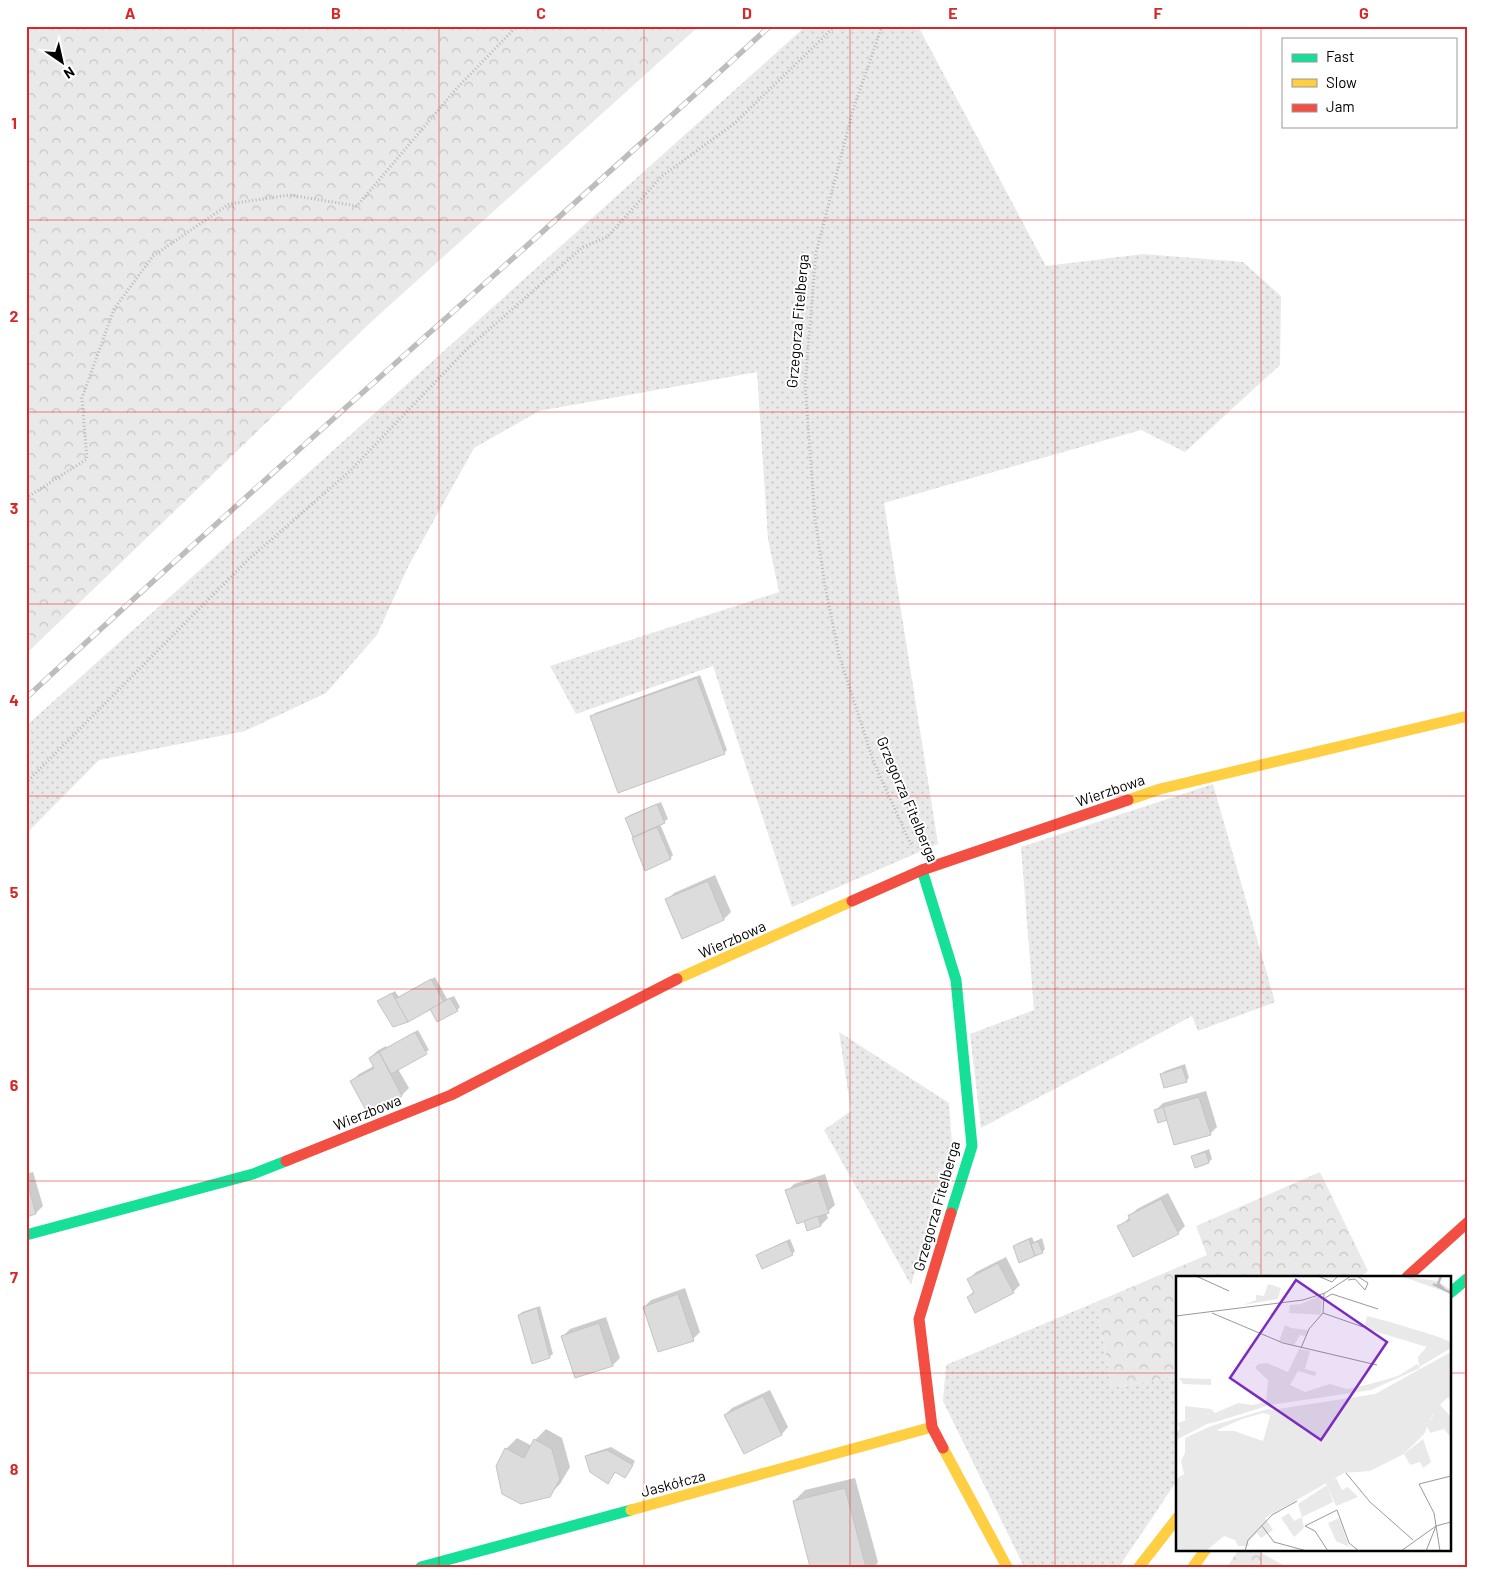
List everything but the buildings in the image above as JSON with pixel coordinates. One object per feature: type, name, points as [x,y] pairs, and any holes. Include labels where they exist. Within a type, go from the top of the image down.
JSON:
[{"type":"street","name":"Wierzbowa","points":[[26,1235],[253,1174],[442,1098],[666,984],[922,870],[1160,788],[1468,716]]},
{"type":"street","name":"Grzegorza Fitelberga","points":[[922,870],[956,980],[972,1146],[919,1319],[932,1427],[1007,1567]]},
{"type":"street","points":[[1408,1276],[1468,1222]]},
{"type":"street","points":[[1452,1291],[1468,1278]]},
{"type":"street","name":"Jaskółcza","points":[[421,1567],[932,1427]]},
{"type":"street","points":[[1139,1567],[1176,1520]]},
{"type":"street","points":[[1193,1567],[1205,1550]]},
{"type":"path","points":[[26,498],[86,459],[82,398],[114,309],[153,256],[229,204],[290,195],[357,206],[457,88],[517,26]]},
{"type":"path","points":[[26,783],[249,559],[349,472],[468,348],[583,247],[608,237],[662,176],[735,123],[835,26]]},
{"type":"path","name":"Grzegorza Fitelberga","points":[[882,26],[853,110],[816,253],[805,385],[815,518],[825,586],[839,655],[874,763],[922,870]]},
{"type":"green space","points":[[26,26],[699,26],[370,323],[26,654]]},
{"type":"green space","points":[[806,26],[918,26],[1046,266],[1143,254],[1243,262],[1281,296],[1280,365],[1185,452],[1141,430],[884,503],[938,844],[792,907],[713,666],[576,714],[550,666],[779,592],[768,539],[757,372],[539,411],[474,448],[408,567],[377,635],[326,693],[245,731],[99,760],[26,834],[26,726]]},
{"type":"green space","points":[[1213,784],[1275,1002],[1198,1031],[1192,1016],[981,1128],[970,1034],[1034,1010],[1021,847]]},
{"type":"green space","points":[[839,1032],[949,1103],[952,1144],[911,1285],[824,1130],[851,1111]]},
{"type":"green space","points":[[1320,1172],[1368,1271],[1362,1276],[1176,1276],[1176,1376],[1112,1388],[1096,1302],[1207,1255],[1196,1226]]},
{"type":"green space","points":[[1096,1302],[1112,1388],[1176,1376],[1176,1482],[1119,1567],[1024,1567],[943,1401],[946,1365]]},
{"type":"green space","points":[[1238,1550],[1256,1550],[1287,1567],[1227,1567]]},
{"type":"railway","points":[[26,698],[770,26]]},
{"type":"traffic: fast","points":[[922,870],[956,980],[972,1146],[951,1213]]},
{"type":"traffic: fast","points":[[26,1235],[253,1174],[286,1161]]},
{"type":"traffic: fast","points":[[1452,1291],[1468,1278]]},
{"type":"traffic: fast","points":[[421,1567],[631,1510]]},
{"type":"traffic: slow","points":[[1128,800],[1160,789],[1468,716]]},
{"type":"traffic: slow","points":[[677,979],[852,901]]},
{"type":"traffic: slow","points":[[631,1510],[932,1427]]},
{"type":"traffic: slow","points":[[943,1448],[1007,1567]]},
{"type":"traffic: slow","points":[[1139,1567],[1176,1520]]},
{"type":"traffic: slow","points":[[1193,1567],[1205,1550]]},
{"type":"traffic: jam","points":[[852,901],[922,870],[1128,800]]},
{"type":"traffic: jam","points":[[286,1161],[451,1095],[677,979]]},
{"type":"traffic: jam","points":[[943,1448],[932,1427],[919,1319],[951,1213]]},
{"type":"traffic: jam","points":[[1408,1276],[1468,1222]]}]
